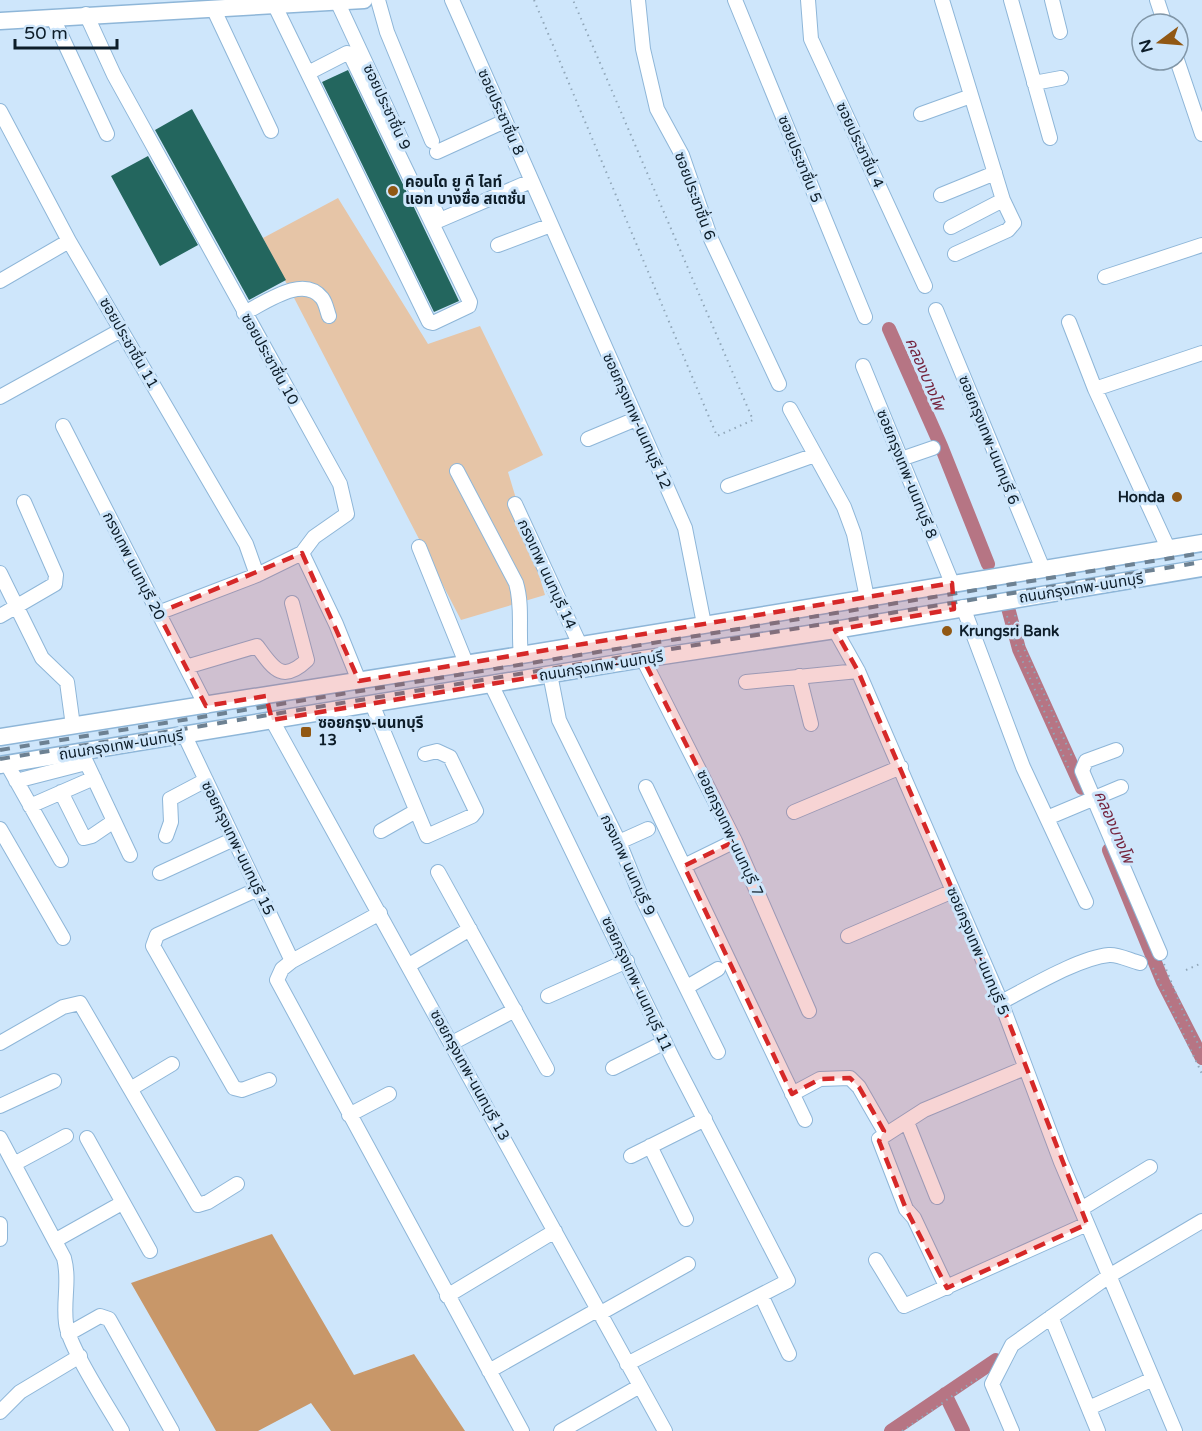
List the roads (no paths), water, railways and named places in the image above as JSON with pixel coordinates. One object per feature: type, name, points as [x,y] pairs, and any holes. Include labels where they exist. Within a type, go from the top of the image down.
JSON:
[{"type":"main road","points":[[0,21],[86,14],[214,10],[364,0]]},
{"type":"main road","name":"ถนนกรุงเทพ-นนทบุรี","points":[[0,737],[206,706],[1202,543]]},
{"type":"main road","name":"ถนนกรุงเทพ-นนทบุรี","points":[[3,765],[83,757],[184,734],[835,630],[1202,568]]},
{"type":"main road","points":[[951,583],[958,608]]},
{"type":"main road","points":[[266,696],[272,720]]},
{"type":"street","points":[[378,0],[387,32],[435,146],[505,121]]},
{"type":"street","name":"ซอยประชาชื่น 8","points":[[452,0],[550,225]]},
{"type":"street","name":"ซอยประชาชื่น 6","points":[[638,0],[643,49],[657,109],[682,155],[711,239],[779,384]]},
{"type":"street","name":"ซอยประชาชื่น 5","points":[[735,0],[865,317]]},
{"type":"street","name":"ซอยประชาชื่น 4","points":[[808,0],[811,39],[925,286]]},
{"type":"street","points":[[942,0],[1012,226],[955,254]]},
{"type":"street","points":[[1011,0],[1050,138]]},
{"type":"street","points":[[1052,0],[1060,33]]},
{"type":"street","name":"ซอยประชาชื่น 9","points":[[337,2],[440,220],[531,182]]},
{"type":"street","points":[[274,6],[429,322],[434,322],[468,306],[470,302],[350,54],[347,53],[308,74]]},
{"type":"street","points":[[214,10],[271,131]]},
{"type":"street","name":"ซอยประชาชื่น 10","points":[[86,14],[114,75],[340,484],[346,502],[347,514],[314,537],[302,553],[257,575],[158,613]]},
{"type":"street","points":[[53,18],[107,134]]},
{"type":"street","points":[[1181,72],[1202,134]]},
{"type":"street","points":[[1034,83],[1061,78]]},
{"type":"street","points":[[921,114],[971,96]]},
{"type":"street","name":"ซอยประชาชื่น 11","points":[[0,111],[69,241],[246,544],[257,575]]},
{"type":"street","points":[[941,195],[995,173]]},
{"type":"street","points":[[951,226],[1003,200]]},
{"type":"street","points":[[498,245],[550,225]]},
{"type":"street","name":"ซอยกรุงเทพ-นนทบุรี 12","points":[[550,225],[685,528],[704,624]]},
{"type":"street","points":[[0,281],[69,241]]},
{"type":"street","points":[[1106,277],[1202,244]]},
{"type":"street","points":[[244,313],[296,288],[309,289],[322,299],[329,316]]},
{"type":"street","name":"ซอยกรุงเทพ-นนทบุรี 6","points":[[936,310],[1043,569]]},
{"type":"street","points":[[1069,322],[1095,389],[1168,548]]},
{"type":"street","points":[[0,397],[121,330]]},
{"type":"street","points":[[1095,389],[1202,353]]},
{"type":"street","name":"ซอยกรุงเทพ-นนทบุรี 8","points":[[863,366],[951,583]]},
{"type":"street","points":[[790,409],[844,507],[854,534],[867,598]]},
{"type":"street","points":[[588,439],[636,419]]},
{"type":"street","name":"กรงเทพ นนทบุรี 20","points":[[63,426],[206,706]]},
{"type":"street","points":[[901,459],[933,448]]},
{"type":"street","points":[[728,486],[815,455]]},
{"type":"street","points":[[458,471],[516,583],[520,597],[518,630],[521,655]]},
{"type":"street","points":[[0,615],[55,584],[56,575],[24,502]]},
{"type":"street","name":"กรงเทพ นนทบุรี 14","points":[[515,504],[580,645]]},
{"type":"street","points":[[419,547],[466,663]]},
{"type":"street","points":[[302,553],[336,624],[359,681]]},
{"type":"street","points":[[0,573],[42,658],[67,682],[73,726]]},
{"type":"street","points":[[186,667],[257,646],[272,669],[282,673],[299,668],[307,660],[306,648],[292,603]]},
{"type":"street","points":[[958,608],[1023,767],[1086,902]]},
{"type":"street","name":"ซอยกรุงเทพ-นนทบุรี 5","points":[[835,630],[858,671],[901,767],[1001,1002],[1025,1068],[1109,1276],[1175,1431]]},
{"type":"street","name":"ซอยกรุงเทพ-นนทบุรี 7","points":[[643,659],[735,841],[809,1011]]},
{"type":"street","points":[[746,682],[858,671]]},
{"type":"street","name":"กรงเทพ นนทบุรี 9","points":[[550,674],[559,720],[619,842],[640,894],[718,1052]]},
{"type":"street","points":[[799,676],[811,724]]},
{"type":"street","name":"ซอยกรุงเทพ-นนทบุรี 11","points":[[491,684],[665,1042],[788,1281],[761,1295]]},
{"type":"street","points":[[372,704],[427,836],[464,820],[476,811],[450,757],[437,751],[425,754]]},
{"type":"street","name":"ซอยกรุงเทพ-นนทบุรี 13","points":[[272,720],[665,1431]]},
{"type":"street","name":"ซอยกรุงเทพ-นนทบุรี 15","points":[[184,734],[292,961]]},
{"type":"street","points":[[1116,750],[1086,761],[1082,771],[1091,801],[1160,953]]},
{"type":"street","points":[[16,781],[83,757],[130,855]]},
{"type":"street","points":[[3,765],[16,781],[61,860]]},
{"type":"street","points":[[794,812],[901,767]]},
{"type":"street","points":[[30,806],[94,778]]},
{"type":"street","points":[[166,836],[171,822],[170,799],[206,780]]},
{"type":"street","points":[[646,787],[805,1120]]},
{"type":"street","points":[[1047,818],[1121,787]]},
{"type":"street","points":[[62,792],[84,838],[92,836],[114,821]]},
{"type":"street","points":[[381,831],[416,811]]},
{"type":"street","points":[[0,829],[63,938]]},
{"type":"street","points":[[619,842],[648,829]]},
{"type":"street","points":[[160,873],[234,839]]},
{"type":"street","points":[[684,866],[735,841]]},
{"type":"street","points":[[438,872],[547,1069]]},
{"type":"street","points":[[258,889],[157,936],[153,946],[234,1088],[242,1090],[269,1080]]},
{"type":"street","points":[[848,936],[953,891]]},
{"type":"street","points":[[380,913],[292,961],[282,969],[277,980],[522,1431]]},
{"type":"street","points":[[409,965],[470,929]]},
{"type":"street","points":[[1001,1002],[1083,962],[1100,957],[1110,955],[1140,963]]},
{"type":"street","points":[[548,996],[627,961]]},
{"type":"street","points":[[687,987],[718,969]]},
{"type":"street","points":[[0,1043],[63,1007],[80,1003],[132,1088],[198,1205],[208,1202],[237,1184]]},
{"type":"street","points":[[452,1043],[515,1011]]},
{"type":"street","points":[[613,1068],[665,1042]]},
{"type":"street","points":[[132,1088],[172,1064]]},
{"type":"street","points":[[947,1288],[914,1218],[906,1209],[879,1141],[885,1134],[924,1110],[1025,1068]]},
{"type":"street","points":[[792,1094],[820,1079],[850,1078],[859,1087],[885,1134]]},
{"type":"street","points":[[0,1106],[54,1081]]},
{"type":"street","points":[[349,1115],[389,1094]]},
{"type":"street","points":[[631,1156],[705,1119]]},
{"type":"street","points":[[907,1122],[937,1197]]},
{"type":"street","points":[[14,1164],[66,1136]]},
{"type":"street","points":[[0,1138],[56,1240],[69,1276],[65,1316],[68,1334],[122,1431]]},
{"type":"street","points":[[87,1138],[150,1251]]},
{"type":"street","points":[[650,1146],[687,1220]]},
{"type":"street","points":[[1082,1209],[1150,1167]]},
{"type":"street","points":[[56,1240],[122,1203]]},
{"type":"street","points":[[1012,1431],[992,1384],[1012,1345],[1109,1276],[1202,1221]]},
{"type":"street","points":[[0,1224],[2,1227],[0,1239]]},
{"type":"street","points":[[876,1260],[902,1305],[989,1275],[1088,1224]]},
{"type":"street","points":[[447,1296],[555,1231]]},
{"type":"street","points":[[489,1371],[688,1264]]},
{"type":"street","points":[[627,1364],[761,1295],[789,1354]]},
{"type":"street","points":[[68,1334],[100,1316],[109,1319],[172,1431]]},
{"type":"street","points":[[1051,1317],[1098,1431]]},
{"type":"street","points":[[0,1412],[14,1396],[80,1356]]},
{"type":"street","points":[[1089,1408],[1153,1379]]},
{"type":"street","points":[[561,1431],[640,1386]]},
{"type":"waterway","name":"คลองบางโพ","points":[[889,329],[941,446],[988,564]]},
{"type":"waterway","name":"คลองบางโพ","points":[[1007,604],[1019,649],[1082,788]]},
{"type":"waterway","name":"คลองบางโพ","points":[[1109,850],[1163,982],[1202,1058]]},
{"type":"waterway","points":[[891,1431],[996,1360]]},
{"type":"waterway","points":[[945,1394],[963,1431]]},
{"type":"railway","points":[[0,750],[1202,553]]},
{"type":"railway","points":[[0,759],[1202,562]]},
{"type":"place","name":"คอนโด ยู ดี ไลท์ แอท บางซื่อ สเตชั่น","points":[[393,191]]},
{"type":"place","name":"Honda","points":[[1177,497]]},
{"type":"place","name":"Krungsri Bank","points":[[947,631]]},
{"type":"place","name":"ซอยกรุง-นนทบุรี 13","points":[[306,732]]}]
